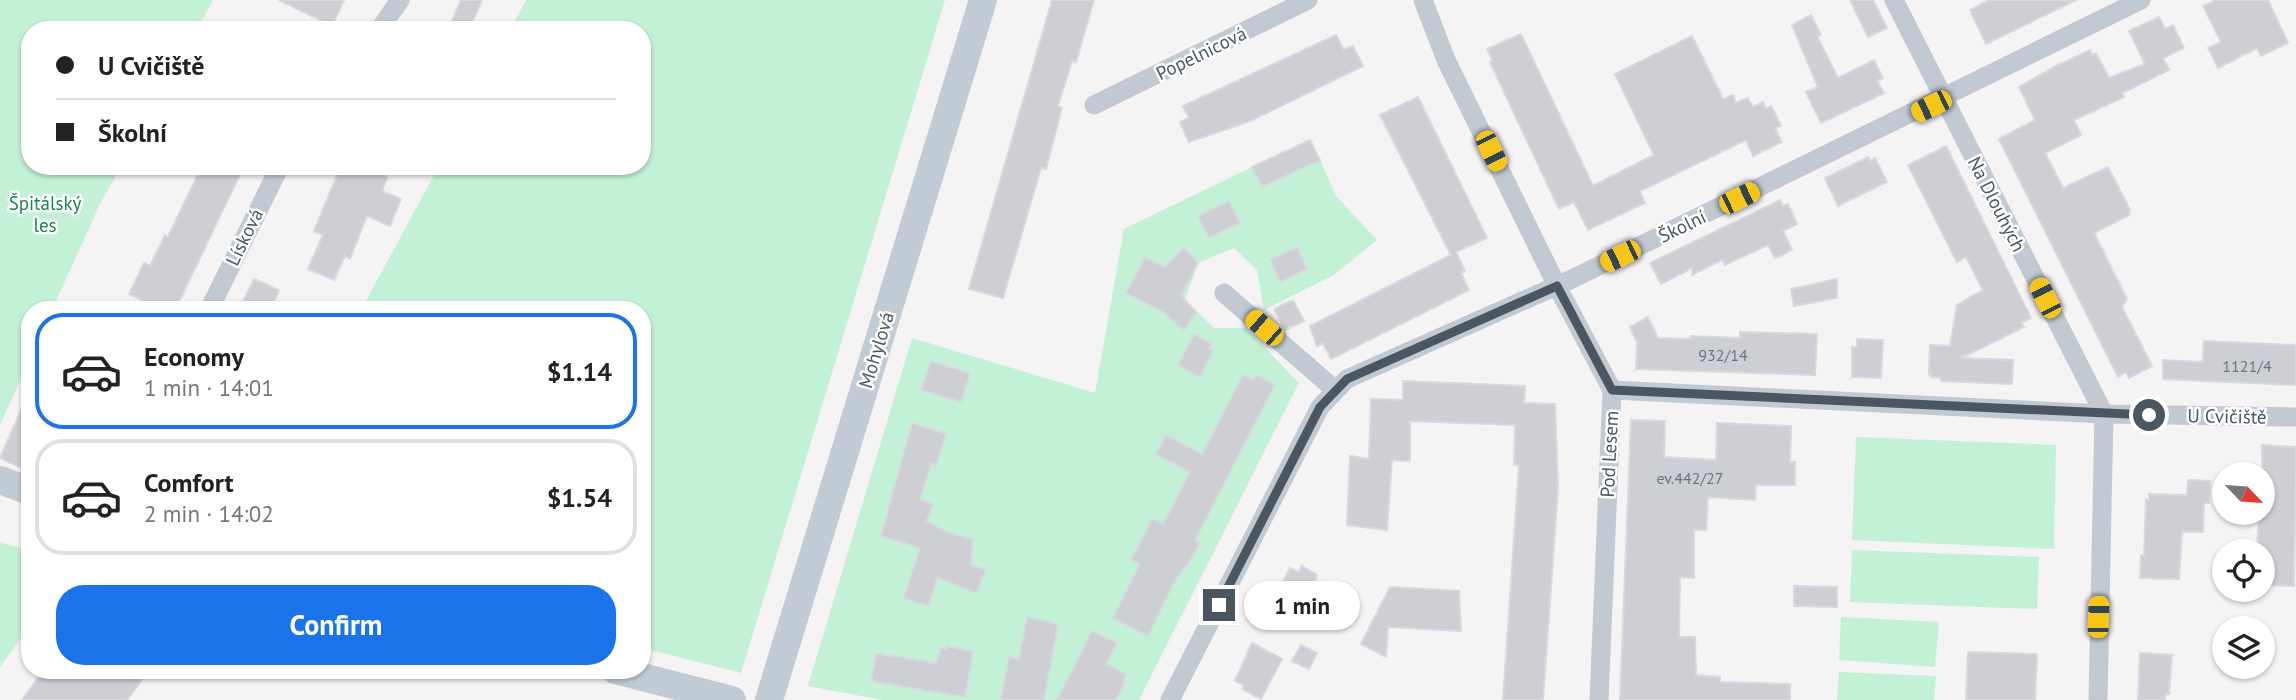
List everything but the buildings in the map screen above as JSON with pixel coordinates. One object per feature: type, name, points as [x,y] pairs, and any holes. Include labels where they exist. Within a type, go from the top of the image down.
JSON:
[{"type":"street","points":[[385,21],[400,0]]},
{"type":"street","name":"Mohylová","points":[[769,700],[983,0]]},
{"type":"street","name":"Popelnicová","points":[[1094,105],[1308,0]]},
{"type":"street","name":"Pod Lesem","points":[[1423,0],[1447,60],[1557,286],[1612,390],[1599,700]]},
{"type":"street","name":"Na Dlouhých","points":[[1894,0],[2104,414],[2098,700]]},
{"type":"street","name":"Školní","points":[[1170,700],[1320,407],[1334,389],[1365,370],[1557,286],[1943,100],[2141,0]]},
{"type":"street","name":"Lísková","points":[[213,301],[276,175]]},
{"type":"street","points":[[1224,293],[1334,389]]},
{"type":"street","name":"U Cvičiště","points":[[1612,390],[2104,414],[2296,417]]},
{"type":"street","points":[[0,480],[21,488]]},
{"type":"street","points":[[650,679],[732,700]]},
{"type":"green space","name":"Špitálský les","points":[[0,0],[213,0],[202,21],[21,21],[21,175],[116,175],[56,301],[21,301],[21,379],[0,425]]},
{"type":"green space","points":[[526,0],[945,0],[741,673],[651,650],[651,301],[366,301],[434,175],[651,175],[651,21],[515,21]]},
{"type":"green space","points":[[1320,160],[1336,196],[1377,240],[1334,275],[1264,310],[1257,270],[1234,248],[1198,263],[1185,300],[1214,328],[1246,328],[1299,383],[1139,700],[882,700],[808,686],[912,338],[1095,393],[1124,229],[1252,167],[1262,187]]},
{"type":"green space","points":[[1856,437],[2056,445],[2054,549],[1852,540]]},
{"type":"green space","points":[[0,542],[21,548],[21,638],[0,667]]},
{"type":"green space","points":[[1852,550],[2039,557],[2037,609],[1850,602]]},
{"type":"green space","points":[[1841,617],[1939,622],[1935,667],[1839,660]]},
{"type":"green space","points":[[1839,672],[1936,676],[1934,700],[1837,700]]},
{"type":"route","points":[[1219,605],[1320,407],[1334,389],[1365,370],[1557,286],[1612,390],[2149,415]]}]
